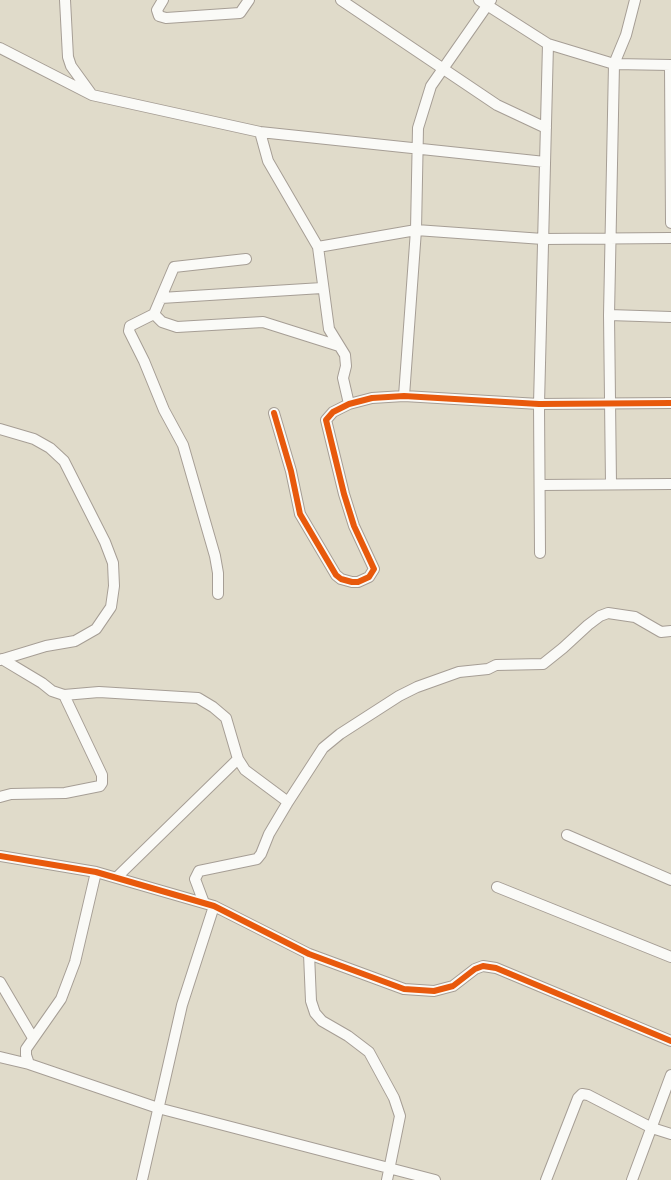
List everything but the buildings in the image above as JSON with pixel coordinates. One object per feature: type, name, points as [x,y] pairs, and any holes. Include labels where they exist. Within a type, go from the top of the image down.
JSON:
[{"type":"street","points":[[65,0],[68,57],[71,66],[92,95]]},
{"type":"street","points":[[163,0],[157,10],[159,16],[166,18],[240,13],[249,0]]},
{"type":"street","points":[[341,0],[444,68],[496,106],[546,128]]},
{"type":"street","points":[[611,484],[609,315],[614,64],[626,35],[635,0]]},
{"type":"street","points":[[404,396],[416,230],[416,149],[418,128],[423,106],[431,86],[486,2],[548,44],[614,64],[670,66],[671,223]]},
{"type":"street","points":[[540,553],[539,404],[548,44]]},
{"type":"street","points":[[0,48],[92,95],[260,132],[545,162]]},
{"type":"street","points":[[260,132],[268,161],[318,247],[322,288],[329,329],[345,355],[346,366],[343,378],[349,404]]},
{"type":"street","points":[[318,247],[416,230],[543,239],[671,238]]},
{"type":"street","points":[[218,594],[218,573],[215,556],[183,445],[164,410],[144,361],[130,336],[130,326],[154,314],[174,267],[246,259]]},
{"type":"street","points":[[161,298],[322,288]]},
{"type":"street","points":[[154,314],[162,322],[177,327],[263,322],[339,346]]},
{"type":"street","points":[[609,315],[671,317]]},
{"type":"street","points":[[274,414],[291,471],[300,514],[336,575],[346,580],[358,582],[369,577],[373,572],[374,566],[354,526],[344,494],[326,420],[333,412],[349,404],[372,398],[404,396],[539,404],[671,403]]},
{"type":"street","points":[[0,429],[34,439],[50,448],[64,461],[105,542],[112,562],[114,586],[111,607],[96,628],[75,641],[46,646],[1,660]]},
{"type":"street","points":[[540,484],[671,484]]},
{"type":"street","points":[[142,1180],[182,1006],[209,905],[195,879],[197,873],[202,870],[257,859],[261,854],[269,834],[288,802],[330,740],[399,696],[417,687],[459,672],[488,669],[496,665],[543,664],[564,648],[588,625],[600,616],[608,613],[635,617],[660,632],[671,631]]},
{"type":"street","points":[[1,660],[42,683],[52,691],[64,695],[99,692],[198,698],[213,707],[226,718],[238,759],[245,770],[288,802]]},
{"type":"street","points":[[0,797],[11,794],[65,793],[100,786],[102,784],[102,775],[64,695]]},
{"type":"street","points":[[117,877],[238,759]]},
{"type":"street","points":[[567,835],[671,880]]},
{"type":"street","points":[[0,856],[96,872],[209,905],[309,954],[404,989],[434,991],[453,986],[475,969],[484,966],[496,968],[671,1041]]},
{"type":"street","points":[[29,1064],[26,1052],[33,1038],[61,999],[75,962],[96,872]]},
{"type":"street","points":[[498,887],[671,957]]},
{"type":"street","points":[[309,954],[311,1001],[315,1013],[322,1022],[348,1036],[369,1052],[394,1098],[400,1116],[388,1180]]},
{"type":"street","points":[[0,982],[33,1038]]},
{"type":"street","points":[[0,1057],[29,1064],[158,1108],[435,1180]]},
{"type":"street","points":[[632,1180],[671,1075]]},
{"type":"street","points":[[546,1180],[578,1098],[582,1094],[652,1128],[671,1134]]},
{"type":"cycle path","points":[[274,413],[291,471],[300,514],[336,575],[341,579],[358,582],[369,577],[374,569],[354,526],[344,494],[326,420],[333,412],[349,404],[372,398],[404,396],[539,404],[671,403]]},
{"type":"cycle path","points":[[0,856],[96,872],[214,906],[309,954],[404,989],[434,991],[453,986],[475,969],[483,966],[496,968],[671,1041]]}]
